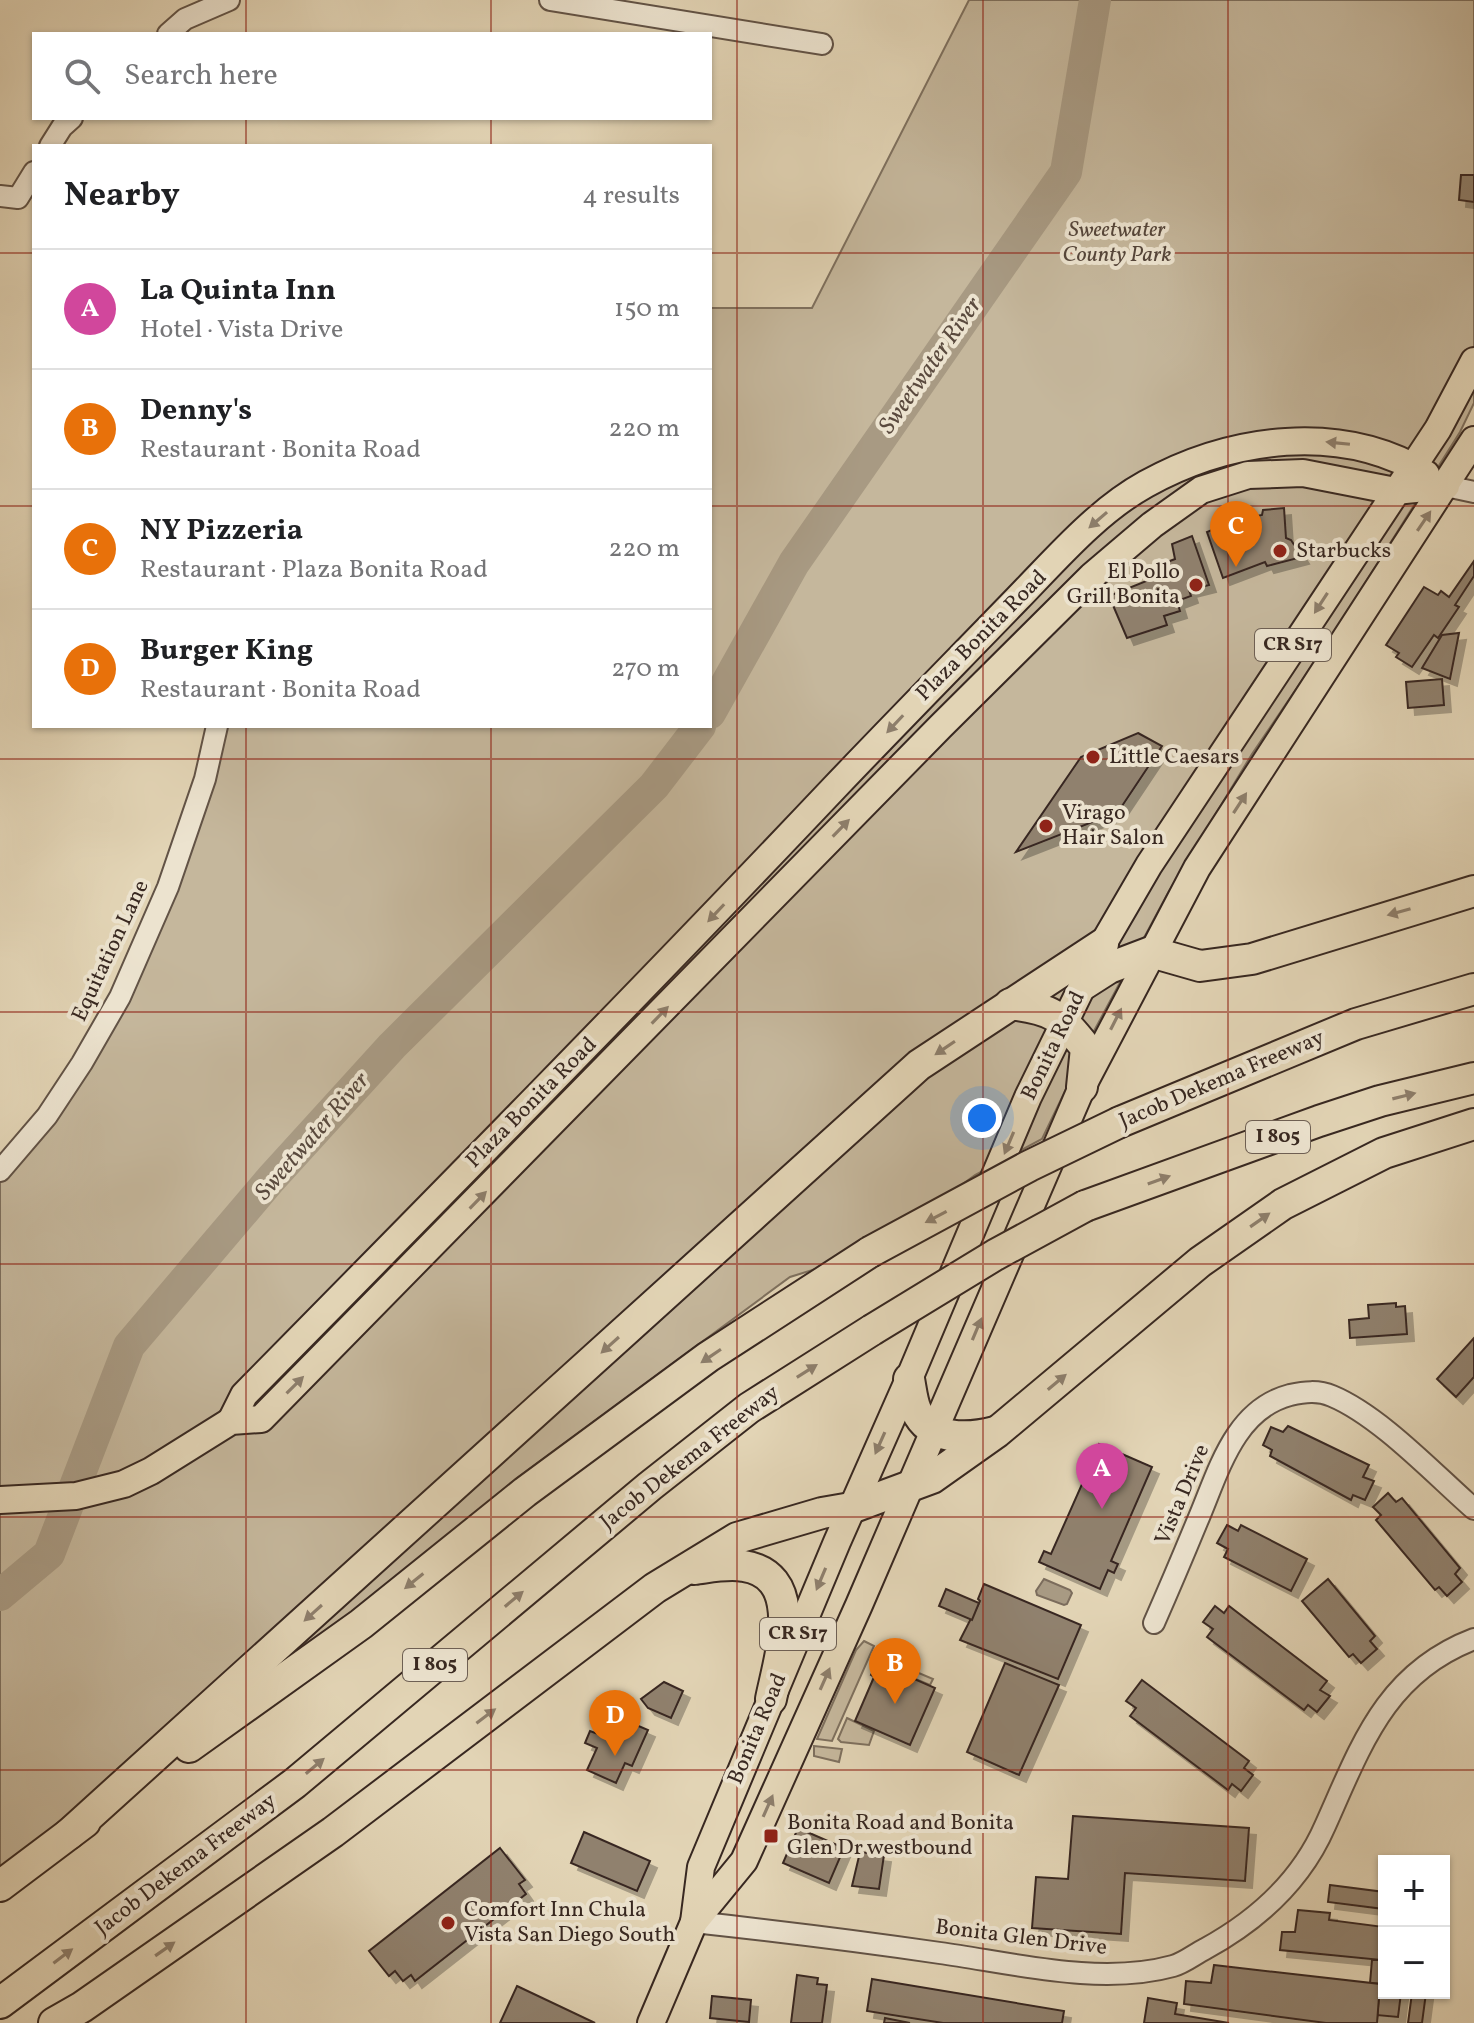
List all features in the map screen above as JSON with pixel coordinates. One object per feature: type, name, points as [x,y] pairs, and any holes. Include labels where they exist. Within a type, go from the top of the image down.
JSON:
[{"type":"highway","points":[[1084,984],[1109,968],[1151,952],[1200,966],[1252,959],[1474,891]]},
{"type":"highway","points":[[69,1834],[919,1065],[1103,944]]},
{"type":"highway","name":"Jacob Dekema Freeway","points":[[0,1886],[361,1624],[525,1492],[708,1357],[870,1252],[1029,1166],[1120,1122],[1356,1024],[1470,989]]},
{"type":"highway","points":[[1010,1004],[1039,1008],[1065,1021],[1086,1048],[1082,1087]]},
{"type":"highway","name":"Jacob Dekema Freeway","points":[[0,2003],[295,1783],[637,1496],[749,1408],[872,1330],[995,1255],[1085,1206],[1319,1121],[1380,1101],[1474,1078]]},
{"type":"highway","points":[[54,2023],[82,2007],[333,1832],[655,1588],[737,1538],[851,1508],[932,1478],[997,1432],[1200,1262],[1283,1204],[1384,1153],[1474,1124]]},
{"type":"highway","points":[[909,1379],[915,1408],[923,1422],[933,1430],[962,1437],[997,1432]]},
{"type":"highway","points":[[684,1570],[740,1565],[754,1568],[779,1592],[786,1624],[771,1699]]},
{"type":"main road","name":"Bonita Road","points":[[651,2023],[694,1922],[701,1867],[851,1508],[1028,1097],[1103,944],[1157,852],[1438,429],[1474,361]]},
{"type":"main road","name":"Plaza Bonita Road","points":[[231,1421],[244,1395],[625,1009],[915,703],[1099,518],[1143,485],[1192,462],[1257,444],[1311,440],[1356,445],[1413,465],[1446,486]]},
{"type":"main road","name":"Bonita Road","points":[[694,1922],[744,1861],[859,1605],[1082,1087],[1151,952],[1197,868],[1474,440]]},
{"type":"main road","name":"Plaza Bonita Road","points":[[0,1500],[76,1496],[124,1484],[151,1471],[231,1421],[261,1419],[1092,576],[1152,525],[1201,490],[1248,475],[1303,473],[1395,491],[1446,486]]},
{"type":"street","points":[[170,32],[185,19],[229,0]]},
{"type":"street","points":[[550,0],[822,44]]},
{"type":"street","points":[[51,144],[70,120]]},
{"type":"street","points":[[0,196],[18,198],[32,175]]},
{"type":"street","points":[[1446,486],[1474,492]]},
{"type":"street","name":"Equitation Lane","points":[[0,1171],[56,1103],[120,997],[168,887],[205,779],[217,728]]},
{"type":"street","name":"Vista Drive","points":[[1154,1623],[1229,1447],[1253,1416],[1283,1397],[1319,1392],[1346,1404],[1392,1437],[1474,1509]]},
{"type":"street","name":"Bonita Glen Drive","points":[[694,1922],[1082,1973],[1135,1972],[1176,1965],[1232,1934],[1279,1896],[1313,1853],[1367,1732],[1392,1698],[1414,1675],[1436,1659],[1474,1639]]},
{"type":"green space","name":"Sweetwater County Park","points":[[969,0],[1474,0],[1474,403],[1460,432],[1330,639],[1252,754],[1169,891],[1094,1031],[1042,1139],[975,1175],[870,1252],[790,1277],[517,1478],[353,1615],[0,1886],[0,1173],[108,1019],[222,728],[712,728],[712,308],[812,308]]},
{"type":"green space","points":[[864,1641],[874,1646],[832,1741],[817,1739],[856,1650]]},
{"type":"green space","points":[[888,1660],[933,1679],[930,1685],[896,1671],[898,1667],[887,1663]]},
{"type":"green space","points":[[847,1718],[874,1731],[869,1745],[838,1739]]},
{"type":"green space","points":[[814,1746],[842,1749],[839,1762],[814,1756]]},
{"type":"shaded area","points":[[1044,1579],[1070,1590],[1072,1593],[1067,1604],[1037,1595],[1036,1591]]},
{"type":"building","points":[[1461,175],[1474,175],[1474,202],[1459,200]]},
{"type":"building","points":[[1284,508],[1286,538],[1291,540],[1302,557],[1267,566],[1265,562],[1223,578],[1207,532],[1226,524],[1229,529],[1246,522],[1242,517],[1254,512],[1257,516],[1262,515],[1263,510]]},
{"type":"building","points":[[1192,536],[1209,585],[1189,590],[1191,596],[1177,601],[1180,611],[1164,616],[1167,625],[1127,638],[1109,596],[1149,580],[1146,570],[1175,559],[1172,544]]},
{"type":"building","points":[[1474,561],[1474,576],[1455,605],[1459,607],[1438,638],[1434,635],[1412,667],[1396,657],[1399,653],[1386,645],[1424,587],[1438,595],[1441,591],[1449,597]]},
{"type":"building","points":[[1459,633],[1450,679],[1422,668],[1442,635]]},
{"type":"building","points":[[1442,679],[1444,705],[1408,708],[1406,682]]},
{"type":"building","points":[[1138,733],[1162,746],[1118,812],[1016,852],[1081,757]]},
{"type":"building","points":[[1396,1303],[1396,1307],[1405,1306],[1407,1334],[1350,1338],[1349,1320],[1369,1318],[1368,1305]]},
{"type":"building","points":[[1474,1338],[1474,1377],[1456,1397],[1437,1379]]},
{"type":"building","points":[[1288,1426],[1369,1465],[1363,1477],[1374,1481],[1365,1500],[1353,1495],[1351,1500],[1270,1456],[1272,1450],[1263,1445],[1271,1427],[1283,1432]]},
{"type":"building","points":[[1099,1444],[1152,1467],[1111,1561],[1118,1564],[1114,1573],[1108,1570],[1100,1589],[1039,1562],[1044,1551],[1051,1554],[1091,1464],[1084,1461],[1088,1452],[1095,1454]]},
{"type":"building","points":[[1388,1493],[1396,1502],[1402,1498],[1460,1568],[1455,1574],[1462,1582],[1447,1596],[1439,1587],[1435,1590],[1376,1520],[1381,1515],[1373,1507]]},
{"type":"building","points":[[1227,1525],[1238,1531],[1241,1525],[1307,1559],[1291,1591],[1224,1557],[1228,1549],[1217,1543]]},
{"type":"building","points":[[1328,1579],[1375,1636],[1370,1641],[1377,1649],[1361,1663],[1353,1654],[1349,1657],[1302,1601]]},
{"type":"building","points":[[984,1584],[1081,1625],[1058,1679],[960,1640],[980,1601],[978,1599]]},
{"type":"building","points":[[946,1589],[979,1603],[972,1620],[939,1606]]},
{"type":"building","points":[[1215,1606],[1224,1613],[1229,1606],[1327,1681],[1320,1690],[1330,1696],[1317,1712],[1308,1705],[1304,1710],[1207,1637],[1213,1629],[1203,1622]]},
{"type":"building","points":[[888,1663],[897,1668],[896,1671],[935,1688],[910,1745],[855,1721],[874,1677],[871,1675],[875,1667],[879,1664],[886,1667]]},
{"type":"building","points":[[1005,1663],[1059,1685],[1019,1775],[967,1752]]},
{"type":"building","points":[[1142,1680],[1249,1761],[1244,1768],[1253,1775],[1241,1791],[1232,1784],[1228,1790],[1130,1716],[1136,1708],[1126,1701]]},
{"type":"building","points":[[664,1682],[683,1691],[671,1718],[648,1708],[641,1699]]},
{"type":"building","points":[[615,1716],[648,1730],[632,1766],[625,1763],[616,1783],[587,1770],[597,1748],[585,1743],[590,1731],[606,1737]]},
{"type":"building","points":[[1073,1816],[1249,1828],[1245,1881],[1125,1873],[1121,1934],[1032,1928],[1036,1877],[1068,1879]]},
{"type":"building","points":[[798,1828],[844,1848],[829,1883],[783,1863]]},
{"type":"building","points":[[584,1832],[650,1861],[637,1891],[571,1863]]},
{"type":"building","name":"Comfort Inn Chula Vista San Diego South","points":[[500,1848],[525,1880],[519,1884],[526,1894],[415,1981],[411,1975],[403,1981],[395,1971],[389,1976],[369,1951]]},
{"type":"building","points":[[860,1852],[884,1855],[879,1889],[852,1886]]},
{"type":"building","points":[[1330,1885],[1378,1891],[1378,1908],[1328,1902]]},
{"type":"building","points":[[1298,1910],[1330,1913],[1329,1920],[1378,1926],[1378,1960],[1280,1950],[1282,1932],[1295,1932]]},
{"type":"building","points":[[1372,1960],[1378,1960],[1378,1984],[1370,1983]]},
{"type":"building","points":[[1214,1965],[1378,1984],[1377,2023],[1326,2023],[1184,2004],[1186,1981],[1211,1983]]},
{"type":"building","points":[[797,1975],[818,1978],[817,1984],[827,1985],[822,2023],[791,2023]]},
{"type":"building","points":[[872,1979],[1064,2011],[1062,2023],[943,2023],[867,2011]]},
{"type":"building","points":[[517,1986],[595,2023],[500,2023]]},
{"type":"building","points":[[712,1996],[751,2000],[749,2022],[710,2018]]},
{"type":"building","points":[[1148,1998],[1177,2003],[1175,2014],[1229,2023],[1144,2023]]},
{"type":"building","points":[[1379,1999],[1400,1999],[1398,2017],[1377,2015]]},
{"type":"building","points":[[1411,1999],[1425,1999],[1422,2023],[1408,2023]]},
{"type":"building","points":[[885,2018],[910,2023],[884,2023]]},
{"type":"waterway","name":"Sweetwater River","points":[[712,709],[794,563],[1066,172],[1095,0]]},
{"type":"waterway","name":"Sweetwater River","points":[[0,1595],[49,1554],[129,1346],[271,1179],[392,1046],[654,786],[698,728]]},
{"type":"place","name":"Starbucks","points":[[1280,551]]},
{"type":"place","name":"NY Pizzeria","points":[[1236,567]]},
{"type":"place","name":"El Pollo Grill Bonita","points":[[1196,585]]},
{"type":"place","name":"Little Caesars","points":[[1093,757]]},
{"type":"place","name":"Virago Hair Salon","points":[[1046,826]]},
{"type":"place","name":"La Quinta Inn","points":[[1102,1509]]},
{"type":"place","name":"Denny's","points":[[895,1704]]},
{"type":"place","name":"Burger King","points":[[615,1756]]},
{"type":"place","name":"Bonita Road and Bonita Glen Dr westbound","points":[[771,1836]]},
{"type":"place","name":"Comfort Inn Chula Vista San Diego South","points":[[448,1923]]}]
